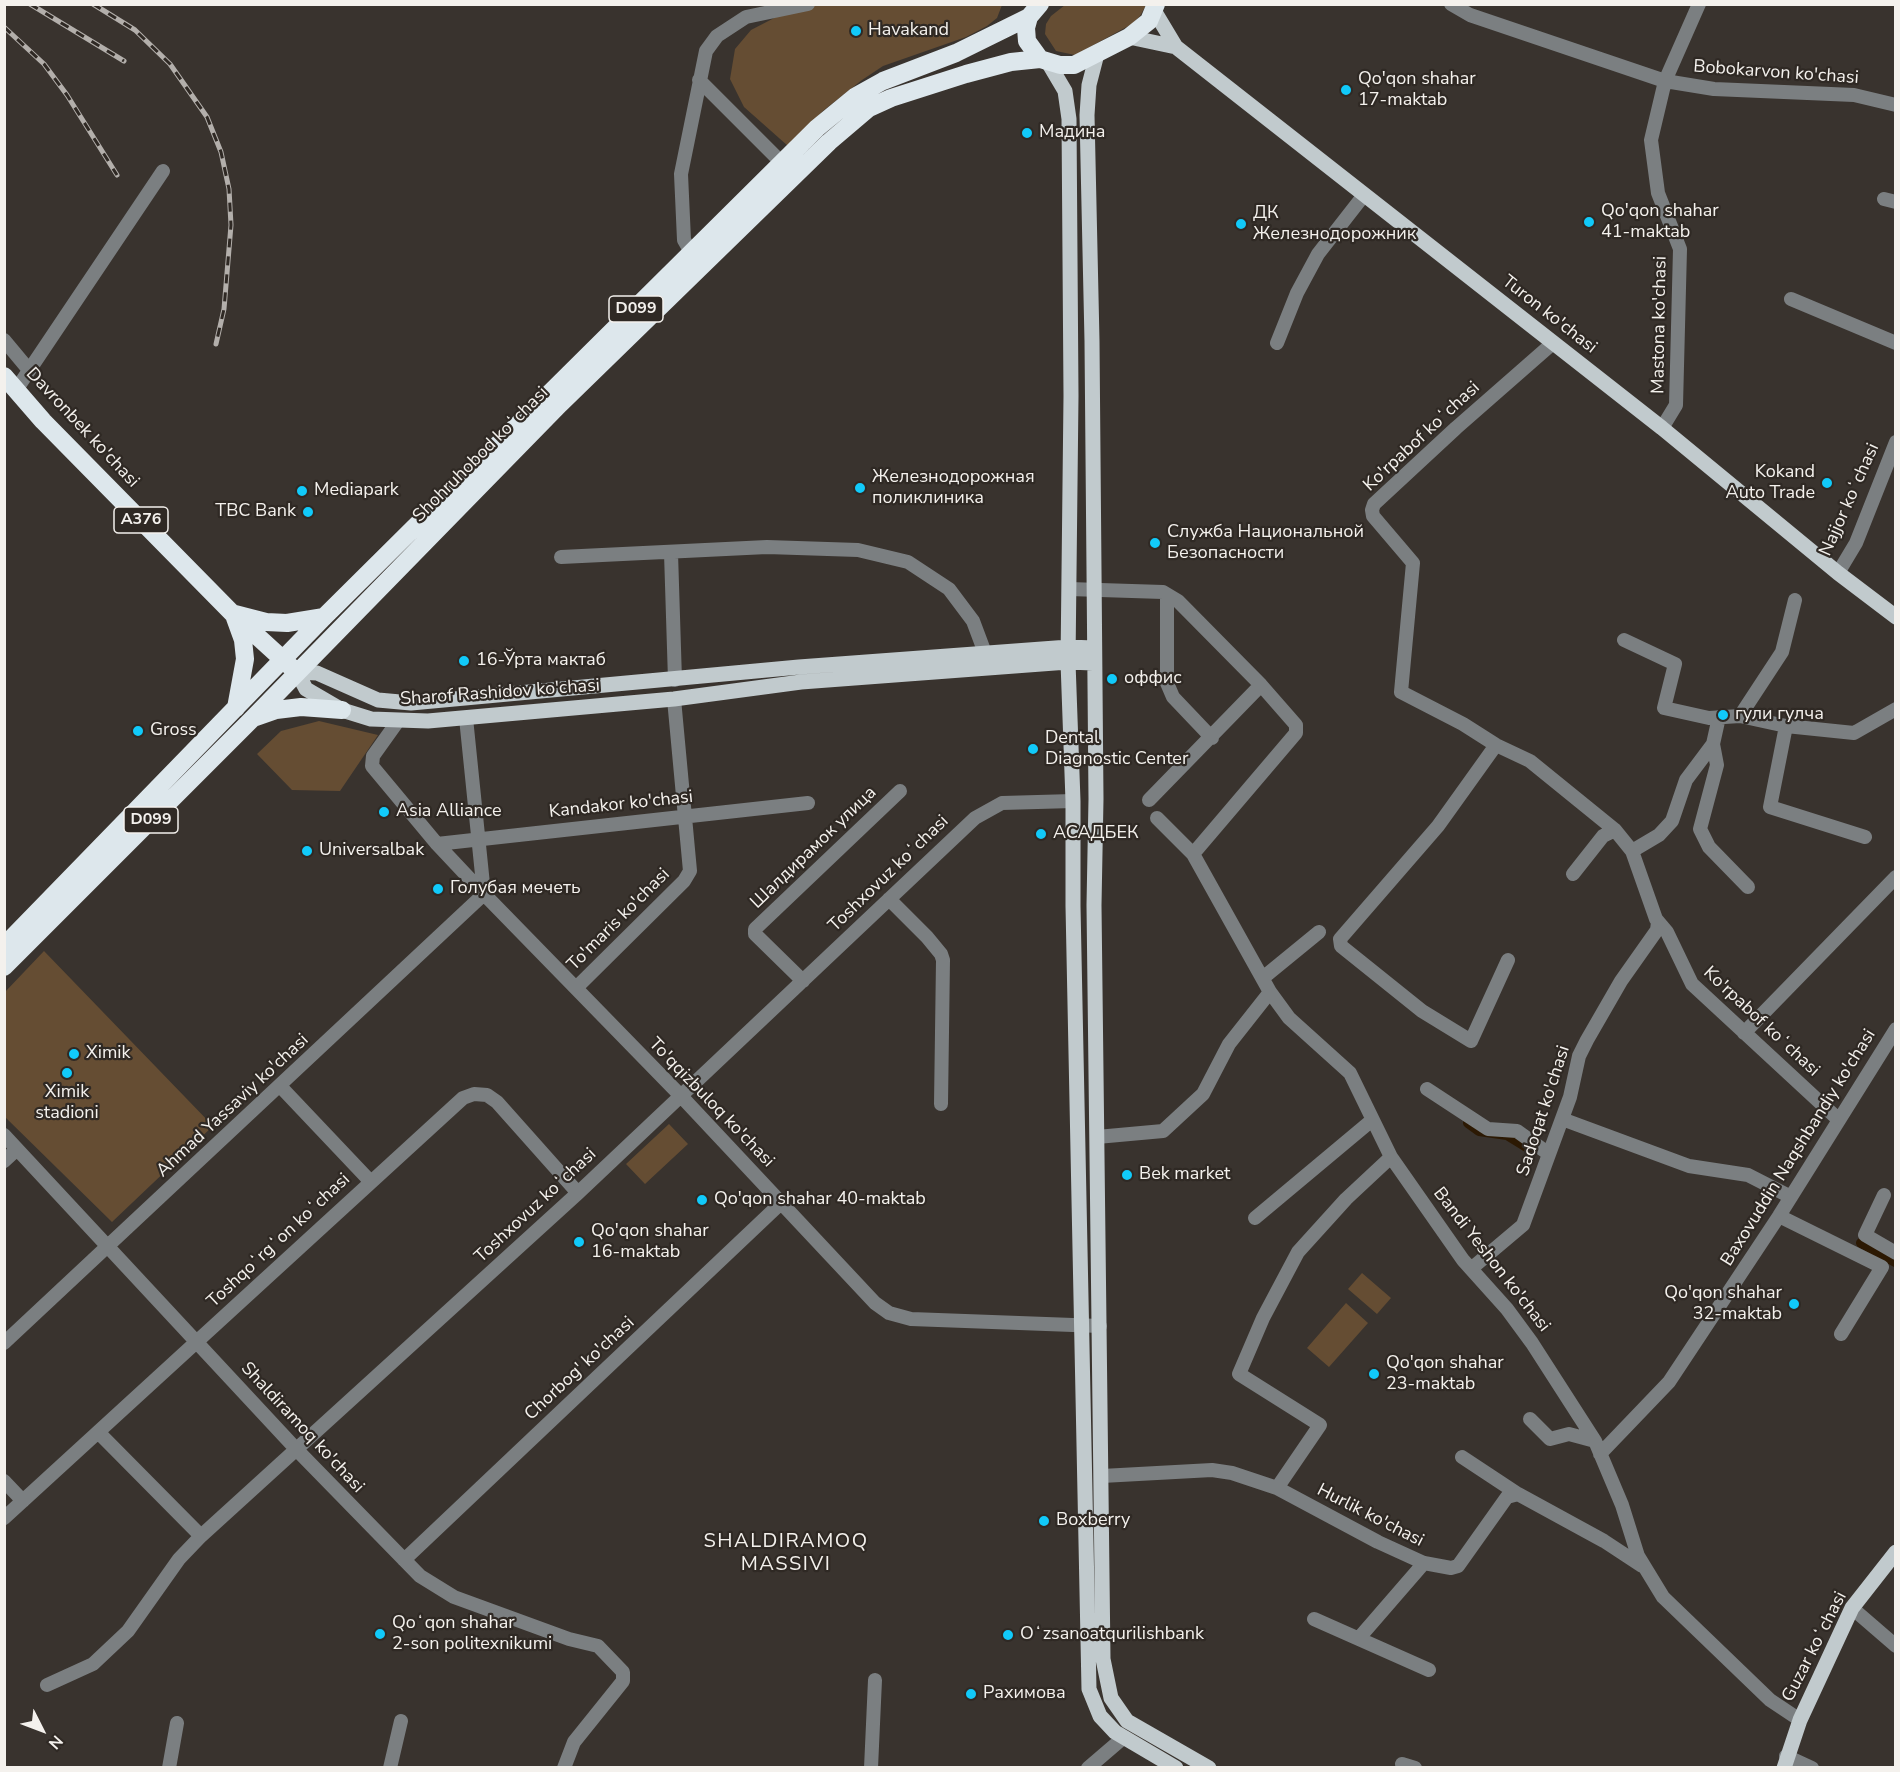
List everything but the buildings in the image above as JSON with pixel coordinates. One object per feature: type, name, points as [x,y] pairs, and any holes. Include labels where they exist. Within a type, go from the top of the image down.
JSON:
[{"type":"highway","name":"D099","points":[[1034,8],[1026,28],[1027,40],[1045,62],[1074,65],[1129,37],[1149,21],[1156,8]]},
{"type":"highway","name":"Shohruhobod koʻchasi","points":[[4,967],[254,717],[788,170],[817,128],[856,96],[883,81],[957,53],[1034,8]]},
{"type":"highway","name":"Shohruhobod koʻchasi","points":[[4,946],[324,617],[692,254],[788,170],[869,108],[891,98],[966,74],[1011,63],[1045,62]]},
{"type":"highway","name":"Davronbek ko'chasi","points":[[10,383],[233,614],[297,672]]},
{"type":"highway","points":[[233,614],[276,622],[324,617]]},
{"type":"highway","points":[[233,614],[243,640],[245,659],[236,710]]},
{"type":"highway","points":[[254,717],[276,710],[301,708],[342,710]]},
{"type":"main road","name":"Turon ko'chasi","points":[[1156,8],[1176,46],[1662,428],[1838,573],[1896,617]]},
{"type":"main road","name":"Turon ko'chasi","points":[[1129,37],[1176,46]]},
{"type":"main road","points":[[1102,51],[1089,85],[1087,115],[1092,341],[1103,1659],[1111,1698],[1127,1720],[1209,1767]]},
{"type":"main road","points":[[1045,62],[1065,91],[1069,119],[1071,385],[1068,655],[1073,801],[1073,906],[1089,1689],[1100,1716],[1124,1738],[1176,1767]]},
{"type":"main road","name":"Sharof Rashidov ko'chasi","points":[[297,672],[317,673],[378,700],[411,704],[799,667],[985,653],[1093,655]]},
{"type":"main road","name":"Sharof Rashidov ko'chasi","points":[[297,672],[306,689],[342,710],[371,719],[398,721],[466,718],[674,699],[801,682],[1068,655]]},
{"type":"main road","points":[[584,688],[586,707]]},
{"type":"main road","name":"Guzar koʻchasi","points":[[1785,1762],[1800,1720],[1852,1608],[1896,1551]]},
{"type":"street","points":[[692,254],[684,240],[681,174],[706,51],[717,36],[731,25],[764,12],[808,4]]},
{"type":"street","name":"Bobokarvon ko'chasi","points":[[1451,4],[1470,15],[1665,81],[1714,89],[1854,95],[1896,105]]},
{"type":"street","name":"Mastona ko'chasi","points":[[1662,428],[1676,405],[1680,249],[1658,193],[1651,140],[1665,81],[1699,4]]},
{"type":"street","points":[[699,80],[788,170]]},
{"type":"street","points":[[10,383],[29,370],[163,171]]},
{"type":"street","points":[[1277,343],[1297,293],[1318,254],[1364,195]]},
{"type":"street","points":[[1791,299],[1896,343]]},
{"type":"street","points":[[4,340],[29,370]]},
{"type":"street","name":"Ko'rpabof koʻchasi","points":[[1553,343],[1374,504],[1372,516],[1413,563],[1401,692],[1463,724],[1496,745],[1530,760],[1615,830],[1632,851],[1658,922],[1671,940],[1692,984],[1839,1120]]},
{"type":"street","name":"Najjor koʻchasi","points":[[1838,573],[1856,543],[1896,442]]},
{"type":"street","points":[[561,557],[767,547],[858,550],[908,562],[949,589],[973,621],[985,653]]},
{"type":"street","points":[[671,553],[675,680]]},
{"type":"street","points":[[1069,589],[1156,592],[1178,601],[1261,685],[1296,725],[1296,733],[1193,854]]},
{"type":"street","points":[[1167,595],[1167,682],[1173,697],[1212,738]]},
{"type":"street","points":[[1740,717],[1782,652],[1795,600]]},
{"type":"street","points":[[1624,640],[1676,664],[1664,708],[1709,718],[1740,717],[1786,726],[1854,733],[1896,709]]},
{"type":"street","points":[[1149,800],[1212,738],[1261,685]]},
{"type":"street","name":"To'maris ko'chasi","points":[[576,988],[688,876],[690,871],[674,699]]},
{"type":"street","points":[[1719,717],[1713,744],[1717,765],[1700,829],[1709,847],[1748,887]]},
{"type":"street","points":[[466,718],[484,894]]},
{"type":"street","name":"To'qqizbuloq ko'chasi","points":[[398,721],[373,756],[372,766],[437,844],[681,1096],[875,1303],[889,1312],[911,1319],[1100,1326]]},
{"type":"street","points":[[1786,726],[1770,807],[1865,837]]},
{"type":"street","points":[[1632,851],[1659,835],[1672,821],[1686,780],[1713,744]]},
{"type":"street","points":[[1496,745],[1438,826],[1340,939],[1341,946],[1403,996],[1471,1041],[1508,960]]},
{"type":"street","name":"Шалдирамок улица","points":[[802,981],[754,932],[900,791]]},
{"type":"street","name":"Toshxovuz koʻchasi","points":[[47,1685],[86,1670],[128,1631],[178,1559],[201,1536],[578,1193],[975,818],[1002,803],[1073,801]]},
{"type":"street","name":"Kandakor ko'chasi","points":[[437,844],[478,837],[808,803]]},
{"type":"street","name":"Bandi Yeshon ko'chasi","points":[[1157,818],[1193,854],[1264,977],[1270,992],[1289,1018],[1350,1073],[1371,1121],[1391,1157],[1472,1268],[1532,1343],[1598,1448],[1622,1504],[1643,1567],[1663,1597],[1770,1700],[1800,1720]]},
{"type":"street","points":[[1573,874],[1603,836],[1615,830]]},
{"type":"street","points":[[1744,1033],[1896,878]]},
{"type":"street","name":"Ahmad Yassaviy ko'chasi","points":[[4,1342],[484,894]]},
{"type":"street","points":[[889,899],[927,937],[943,960],[941,1104]]},
{"type":"street","name":"Sadoqat ko'chasi","points":[[1472,1268],[1523,1225],[1562,1119],[1587,1040],[1621,981],[1657,930],[1658,922]]},
{"type":"street","points":[[1264,977],[1319,932]]},
{"type":"street","points":[[1097,1137],[1163,1131],[1203,1094],[1229,1044],[1270,992]]},
{"type":"street","name":"Baxovuddin Naqshbandiy ko'chasi","points":[[1598,1448],[1669,1383],[1779,1216],[1896,1029]]},
{"type":"street","points":[[280,1086],[370,1181]]},
{"type":"street","points":[[1427,1089],[1488,1129],[1517,1131],[1549,1154]]},
{"type":"street","name":"Toshqoʻrgʻon koʻchasi","points":[[4,1518],[463,1098],[474,1094],[487,1095],[497,1102],[578,1193]]},
{"type":"street","points":[[1562,1119],[1689,1166],[1748,1175],[1791,1197]]},
{"type":"street","points":[[1255,1218],[1371,1121]]},
{"type":"street","name":"Shaldiramoq ko'chasi","points":[[4,1135],[297,1450],[420,1576],[454,1597],[569,1639],[598,1646],[623,1672],[623,1681],[574,1742],[564,1767]]},
{"type":"street","points":[[4,1161],[17,1149]]},
{"type":"street","points":[[1277,1488],[1320,1425],[1239,1374],[1263,1318],[1298,1252],[1346,1199],[1391,1157]]},
{"type":"street","points":[[1884,1195],[1865,1235],[1896,1253]]},
{"type":"street","name":"Chorbog' ko'chasi","points":[[404,1560],[781,1203]]},
{"type":"street","points":[[1779,1216],[1882,1267],[1841,1334]]},
{"type":"street","points":[[1530,1419],[1550,1439],[1569,1434],[1598,1448]]},
{"type":"street","points":[[98,1432],[201,1536]]},
{"type":"street","points":[[1462,1457],[1518,1494],[1604,1540],[1643,1567]]},
{"type":"street","name":"Hurlik ko'chasi","points":[[1101,1476],[1212,1470],[1232,1473],[1277,1488],[1378,1542],[1424,1563],[1455,1568],[1507,1497],[1518,1494]]},
{"type":"street","points":[[4,1481],[23,1501]]},
{"type":"street","points":[[1359,1638],[1424,1563]]},
{"type":"street","points":[[1852,1608],[1896,1646]]},
{"type":"street","points":[[1314,1619],[1429,1670]]},
{"type":"street","points":[[870,1767],[875,1680]]},
{"type":"street","points":[[390,1767],[401,1721]]},
{"type":"street","points":[[169,1767],[177,1723]]},
{"type":"street","points":[[1088,1767],[1124,1738]]},
{"type":"street","points":[[1785,1762],[1812,1767]]},
{"type":"shaded area","points":[[821,4],[1002,5],[997,18],[966,37],[883,66],[824,110],[788,146],[744,107],[730,79],[735,49],[751,30],[778,16]]},
{"type":"shaded area","points":[[1065,5],[1146,5],[1132,24],[1075,55],[1056,51],[1045,34],[1046,24],[1051,16]]},
{"type":"shaded area","points":[[319,721],[378,735],[340,791],[292,790],[257,754],[281,731]]},
{"type":"shaded area","name":"Ximik","points":[[44,951],[213,1126],[112,1222],[5,1117],[5,992]]},
{"type":"shaded area","points":[[669,1124],[688,1144],[645,1184],[626,1164]]},
{"type":"shaded area","points":[[1362,1273],[1391,1298],[1377,1314],[1348,1289]]},
{"type":"shaded area","points":[[1346,1303],[1368,1323],[1329,1367],[1307,1348]]},
{"type":"waterway","points":[[1468,1123],[1479,1131],[1507,1135],[1533,1151]]},
{"type":"waterway","points":[[1861,1243],[1895,1262]]},
{"type":"railway","points":[[30,4],[124,61]]},
{"type":"railway","points":[[93,4],[135,30],[170,64],[207,117],[221,152],[229,189],[231,225],[224,309],[216,344]]},
{"type":"railway","points":[[4,27],[44,64],[67,95],[117,175]]},
{"type":"place","name":"Havakand","points":[[856,31]]},
{"type":"place","name":"Qo'qon shahar 17-maktab","points":[[1346,90]]},
{"type":"place","name":"Мадина","points":[[1027,133]]},
{"type":"place","name":"Qo'qon shahar 41-maktab","points":[[1589,222]]},
{"type":"place","name":"ДК Железнодорожник","points":[[1241,224]]},
{"type":"place","name":"Kokand Auto Trade","points":[[1827,483]]},
{"type":"place","name":"Железнодорожная поликлиника","points":[[860,488]]},
{"type":"place","name":"Mediapark","points":[[302,491]]},
{"type":"place","name":"TBC Bank","points":[[308,512]]},
{"type":"place","name":"Служба Национальной Безопасности","points":[[1155,543]]},
{"type":"place","name":"16-Ўрта мактаб","points":[[464,661]]},
{"type":"place","name":"оффис","points":[[1112,679]]},
{"type":"place","name":"гули гулча","points":[[1723,715]]},
{"type":"place","name":"Gross","points":[[138,731]]},
{"type":"place","name":"Dental Diagnostic Center","points":[[1033,749]]},
{"type":"place","name":"Asia Alliance","points":[[384,812]]},
{"type":"place","name":"АСАДБЕК","points":[[1041,834]]},
{"type":"place","name":"Universalbak","points":[[307,851]]},
{"type":"place","name":"Голубая мечеть","points":[[438,889]]},
{"type":"place","name":"Ximik","points":[[74,1054]]},
{"type":"place","name":"Ximik stadioni","points":[[67,1073]]},
{"type":"place","name":"Bek market","points":[[1127,1175]]},
{"type":"place","name":"Qo'qon shahar 40-maktab","points":[[702,1200]]},
{"type":"place","name":"Qo'qon shahar 16-maktab","points":[[579,1242]]},
{"type":"place","name":"Qo'qon shahar 32-maktab","points":[[1794,1304]]},
{"type":"place","name":"Qo'qon shahar 23-maktab","points":[[1374,1374]]},
{"type":"place","name":"Boxberry","points":[[1044,1521]]},
{"type":"place","name":"Qoʻqon shahar 2-son politexnikumi","points":[[380,1634]]},
{"type":"place","name":"Oʻzsanoatqurilishbank","points":[[1008,1635]]},
{"type":"place","name":"Рахимова","points":[[971,1694]]},
{"type":"district","name":"SHALDIRAMOQ MASSIVI","points":[[786,1554]]}]
